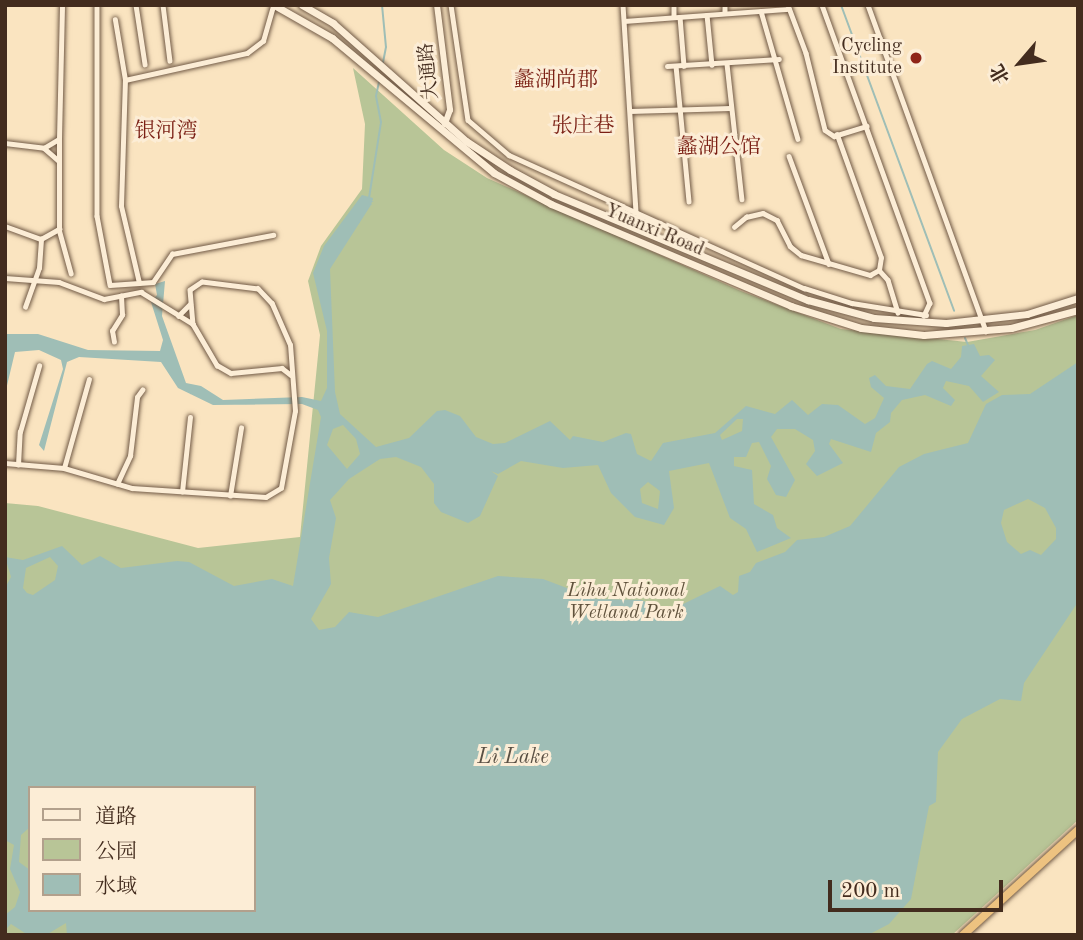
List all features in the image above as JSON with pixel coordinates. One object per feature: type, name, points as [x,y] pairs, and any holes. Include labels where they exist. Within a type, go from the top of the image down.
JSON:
[{"type":"highway","points":[[963,935],[1078,830]]},
{"type":"main road","name":"Yuanxi Road","points":[[273,5],[311,24],[370,70],[440,132],[494,173],[551,204],[825,318],[891,333],[986,332],[1078,310]]},
{"type":"main road","name":"Yuanxi Road","points":[[302,5],[332,23],[486,156],[554,194],[808,300],[909,323],[983,320],[1027,314],[1078,298]]},
{"type":"street","points":[[62,5],[59,229],[71,273]]},
{"type":"street","points":[[97,5],[97,216],[110,285],[153,282],[172,254],[273,234]]},
{"type":"street","points":[[136,5],[145,64]]},
{"type":"street","points":[[163,5],[170,61]]},
{"type":"street","points":[[125,80],[247,53],[263,41],[273,5]]},
{"type":"street","name":"大通路","points":[[437,5],[450,110],[440,132]]},
{"type":"street","points":[[451,5],[468,120],[477,131],[509,155],[804,288],[898,312],[926,314]]},
{"type":"street","points":[[623,5],[636,213]]},
{"type":"street","points":[[674,5],[684,66]]},
{"type":"street","points":[[725,5],[725,13]]},
{"type":"street","points":[[822,5],[930,303],[926,314],[909,323]]},
{"type":"street","points":[[868,5],[986,332]]},
{"type":"street","points":[[624,21],[788,7],[806,53],[825,130],[837,135],[866,126]]},
{"type":"street","points":[[761,10],[779,59],[798,139]]},
{"type":"street","points":[[707,15],[712,65]]},
{"type":"street","points":[[115,20],[125,80],[121,206],[139,283]]},
{"type":"street","points":[[667,66],[779,59]]},
{"type":"street","points":[[727,64],[742,199]]},
{"type":"street","points":[[676,66],[689,201]]},
{"type":"street","points":[[630,111],[730,108]]},
{"type":"street","points":[[837,135],[881,258],[879,270]]},
{"type":"street","points":[[44,148],[59,139]]},
{"type":"street","points":[[5,143],[44,148],[59,161]]},
{"type":"street","points":[[789,156],[830,265]]},
{"type":"street","points":[[734,227],[746,217],[763,213],[777,220],[790,246],[801,255],[870,275],[879,270]]},
{"type":"street","points":[[5,226],[41,239],[59,229]]},
{"type":"street","points":[[25,307],[35,279],[41,239]]},
{"type":"street","points":[[879,270],[888,280],[898,312]]},
{"type":"street","points":[[5,278],[59,282],[89,296],[121,296],[141,292],[193,324]]},
{"type":"street","points":[[5,463],[64,468],[117,484],[182,492],[266,497],[281,488],[287,472],[295,406],[290,345],[272,304],[258,289],[202,282],[190,290],[193,324],[210,356],[231,373],[282,368],[291,360]]},
{"type":"street","points":[[114,342],[112,331],[122,315],[121,296]]},
{"type":"street","points":[[178,316],[191,303]]},
{"type":"street","points":[[18,465],[20,432],[39,366]]},
{"type":"street","points":[[282,368],[292,375]]},
{"type":"street","points":[[64,468],[89,379]]},
{"type":"street","points":[[117,484],[130,456],[137,397],[142,390]]},
{"type":"street","points":[[182,492],[190,417]]},
{"type":"street","points":[[230,496],[241,428]]},
{"type":"green space","name":"Lihu National Wetland Park","points":[[353,68],[444,150],[487,178],[741,291],[841,329],[967,342],[1035,330],[1078,315],[1078,820],[952,935],[5,935],[5,503],[38,506],[198,548],[300,537],[320,335],[308,281],[321,246],[362,189],[365,124]]},
{"type":"water","name":"Li Lake","points":[[362,195],[373,198],[330,269],[335,392],[340,414],[376,447],[409,438],[437,411],[445,410],[460,416],[476,437],[493,444],[505,443],[550,421],[570,440],[573,436],[603,442],[626,433],[631,434],[637,454],[651,461],[663,443],[715,433],[746,406],[775,414],[792,400],[808,415],[822,404],[838,405],[865,424],[875,418],[884,398],[871,387],[869,378],[875,375],[886,386],[910,389],[927,364],[932,361],[951,369],[961,357],[962,346],[974,344],[980,356],[989,355],[995,360],[981,376],[999,392],[983,402],[969,386],[946,381],[943,388],[955,400],[951,406],[925,395],[902,400],[891,413],[890,422],[876,433],[871,452],[831,439],[829,444],[843,463],[817,476],[806,464],[815,451],[813,440],[795,429],[777,429],[771,437],[795,480],[786,497],[776,495],[767,479],[771,466],[759,442],[752,443],[746,457],[734,457],[734,466],[752,470],[754,504],[773,515],[777,528],[791,538],[757,552],[746,529],[730,518],[709,463],[669,471],[674,508],[664,525],[635,517],[611,493],[598,465],[563,468],[521,461],[498,474],[491,471],[498,476],[480,516],[468,523],[441,512],[434,503],[434,484],[421,467],[396,457],[380,459],[349,479],[330,500],[336,518],[329,558],[331,584],[311,619],[319,630],[335,627],[349,612],[378,617],[498,576],[543,579],[596,599],[642,600],[658,609],[675,608],[720,586],[733,595],[738,592],[739,576],[750,572],[756,563],[785,552],[797,540],[824,537],[850,526],[899,467],[924,454],[968,443],[986,404],[1002,395],[1030,394],[1078,362],[1078,602],[1024,683],[1021,701],[1000,699],[962,719],[938,752],[936,802],[929,806],[911,899],[889,924],[868,935],[67,935],[66,923],[46,935],[28,935],[11,924],[5,930],[5,915],[15,907],[20,892],[10,869],[14,845],[5,840],[5,588],[11,577],[5,557],[23,560],[62,546],[82,565],[100,556],[121,568],[189,562],[234,586],[272,579],[293,586],[321,417],[318,410],[302,404],[213,405],[178,388],[161,362],[79,357],[67,362],[44,451],[39,445],[63,369],[61,360],[39,350],[15,352],[5,394],[5,334],[38,334],[88,350],[160,351],[163,340],[151,302],[157,295],[155,284],[165,281],[162,316],[186,383],[201,386],[223,400],[302,397],[321,401],[327,388],[327,331],[313,273],[324,246]],"holes":[[[737,419],[743,419],[742,431],[722,440],[720,435]],[[343,425],[356,439],[360,454],[347,469],[327,445],[333,429]],[[648,482],[660,491],[658,509],[642,503],[640,489]],[[1028,499],[1045,508],[1056,528],[1056,539],[1041,555],[1030,550],[1021,554],[1007,542],[1001,523],[1004,510]],[[50,557],[58,566],[55,580],[33,595],[23,588],[26,568]]]},
{"type":"waterway","points":[[382,5],[386,47],[383,63]]},
{"type":"waterway","points":[[841,5],[954,311]]},
{"type":"waterway","points":[[369,198],[381,122],[376,96],[379,82]]},
{"type":"waterway","points":[[965,338],[968,345]]},
{"type":"place","name":"Cycling Institute","points":[[916,58]]},
{"type":"district","name":"蠡湖尚郡","points":[[556,81]]},
{"type":"district","name":"张庄巷","points":[[583,127]]},
{"type":"district","name":"银河湾","points":[[166,132]]},
{"type":"district","name":"蠡湖公馆","points":[[719,148]]}]
